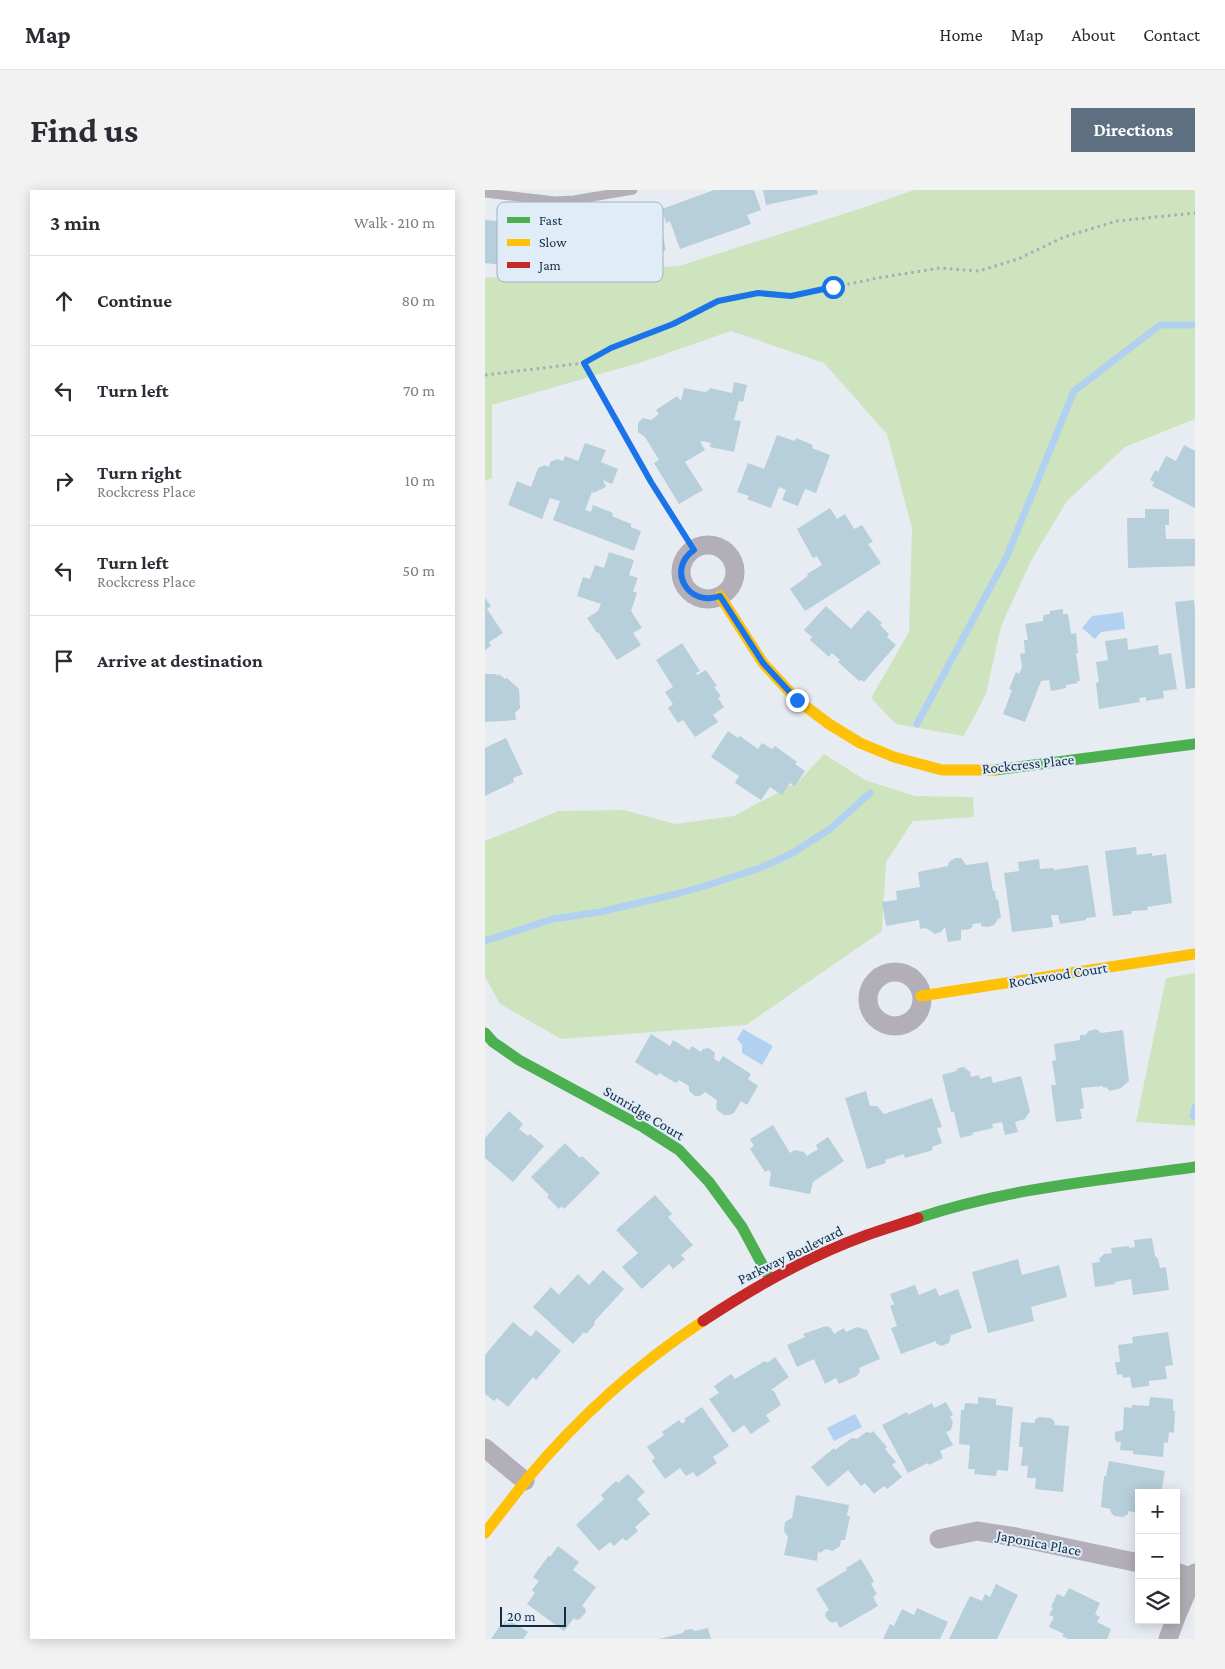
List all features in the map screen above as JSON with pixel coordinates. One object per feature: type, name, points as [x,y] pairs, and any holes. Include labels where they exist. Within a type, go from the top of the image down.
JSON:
[{"type":"street","points":[[700,547],[717,547],[730,558],[734,566],[734,575],[732,584],[727,592],[710,599],[693,595],[686,588],[682,581],[681,572],[686,556],[694,550],[700,547]]},
{"type":"street","name":"Rockcress Place","points":[[720,596],[763,663],[797,700],[829,724],[860,743],[894,757],[942,770],[1001,770],[1195,744]]},
{"type":"street","name":"Rockwood Court","points":[[921,996],[1195,954]]},
{"type":"street","name":"Sunridge Court","points":[[485,1034],[519,1060],[643,1127],[679,1150],[709,1182],[736,1220],[770,1279]]},
{"type":"street","name":"Parkway Boulevard","points":[[485,1533],[525,1481],[579,1422],[640,1366],[693,1326],[770,1279],[856,1239],[933,1213],[1031,1191],[1195,1167]]},
{"type":"street","points":[[485,1448],[525,1481]]},
{"type":"street","name":"Japonica Place","points":[[939,1539],[977,1531],[1016,1537],[1135,1562]]},
{"type":"street","points":[[1180,1603],[1188,1574]]},
{"type":"street","points":[[1168,1639],[1174,1624]]},
{"type":"lane","points":[[485,194],[555,201],[574,200],[633,190]]},
{"type":"path","points":[[485,375],[584,363],[611,348],[673,324],[718,301],[758,293],[791,296],[878,278],[940,268],[979,271],[1018,259],[1064,237],[1117,221],[1195,213]]},
{"type":"path","points":[[584,363],[651,482],[694,550]]},
{"type":"green space","points":[[914,190],[1195,190],[1195,419],[1125,447],[1067,501],[1032,559],[1001,626],[986,694],[964,736],[896,724],[871,698],[909,632],[912,528],[887,434],[824,363],[731,331],[642,362],[492,405],[492,478],[485,481],[485,278],[497,277],[497,282],[663,282],[663,267],[679,266]]},
{"type":"green space","points":[[824,754],[865,780],[915,796],[973,797],[974,817],[913,821],[886,862],[882,931],[746,1025],[561,1039],[500,1004],[485,976],[485,841],[559,811],[624,810],[675,824],[734,816],[799,781]]},
{"type":"green space","points":[[1195,973],[1195,1126],[1136,1122],[1166,978]]},
{"type":"water","points":[[1123,612],[1125,629],[1101,632],[1095,639],[1082,628],[1092,616]]},
{"type":"water","points":[[743,1029],[773,1046],[762,1065],[742,1053],[742,1045],[737,1039]]},
{"type":"water","points":[[855,1414],[862,1427],[834,1441],[827,1428]]},
{"type":"building","points":[[714,190],[754,190],[761,210],[747,215],[751,224],[680,249],[670,221],[666,223],[663,209]]},
{"type":"building","points":[[763,190],[817,190],[818,194],[766,205]]},
{"type":"building","points":[[485,220],[497,221],[497,264],[485,263]]},
{"type":"building","points":[[663,236],[666,250],[663,251]]},
{"type":"building","points":[[734,382],[747,385],[743,402],[739,401],[734,420],[741,421],[734,452],[710,447],[711,443],[700,442],[705,450],[685,462],[703,490],[679,504],[654,463],[659,460],[645,437],[638,432],[638,423],[643,418],[651,420],[659,414],[656,410],[677,396],[681,401],[684,388],[705,392],[710,388],[732,393]]},
{"type":"building","points":[[777,435],[795,441],[796,438],[813,445],[812,448],[830,455],[816,493],[805,489],[798,506],[782,500],[786,490],[779,487],[771,508],[747,499],[749,496],[737,492],[748,463],[764,469]]},
{"type":"building","points":[[585,443],[606,450],[601,462],[618,469],[612,484],[603,480],[606,487],[593,493],[591,489],[592,492],[585,510],[591,512],[593,505],[613,513],[612,516],[631,524],[631,527],[641,531],[634,551],[553,520],[560,501],[550,498],[542,519],[508,505],[517,481],[531,487],[538,468],[545,465],[549,467],[550,462],[557,459],[563,461],[565,456],[578,461]]},
{"type":"building","points":[[1184,445],[1195,451],[1195,508],[1152,486],[1154,482],[1150,480],[1155,470],[1158,472],[1166,456],[1176,461]]},
{"type":"building","points":[[830,508],[837,519],[845,514],[854,529],[862,525],[873,542],[868,544],[881,563],[805,611],[790,589],[808,576],[807,574],[822,565],[817,556],[813,558],[797,529]]},
{"type":"building","points":[[1145,509],[1169,509],[1169,525],[1165,525],[1166,539],[1195,539],[1195,566],[1128,568],[1127,518],[1145,518]]},
{"type":"building","points":[[609,552],[634,560],[629,575],[638,578],[633,591],[637,593],[631,611],[642,628],[633,633],[641,645],[617,660],[587,618],[598,611],[601,604],[577,596],[583,577],[590,579],[595,565],[604,568]]},
{"type":"building","points":[[485,598],[491,606],[487,609],[503,633],[489,642],[491,646],[485,650]]},
{"type":"building","points":[[1194,600],[1195,688],[1186,689],[1175,602]]},
{"type":"building","points":[[826,606],[851,629],[868,610],[882,623],[880,625],[889,634],[887,637],[896,645],[864,682],[859,681],[838,662],[840,660],[832,653],[829,657],[810,640],[812,637],[804,630]]},
{"type":"building","points":[[1063,609],[1063,614],[1068,614],[1071,634],[1076,633],[1078,653],[1076,653],[1080,681],[1066,685],[1066,688],[1051,691],[1049,680],[1041,681],[1025,722],[1003,714],[1012,690],[1009,689],[1016,672],[1019,674],[1022,667],[1020,654],[1025,653],[1024,640],[1028,640],[1025,624],[1043,621],[1043,615],[1050,614],[1050,611]]},
{"type":"building","points":[[1127,638],[1128,650],[1158,645],[1159,655],[1171,653],[1177,689],[1163,691],[1164,698],[1146,701],[1146,697],[1139,698],[1140,702],[1099,709],[1096,683],[1099,682],[1096,662],[1108,660],[1105,641]]},
{"type":"building","points":[[682,643],[700,671],[696,673],[697,675],[706,670],[717,686],[714,687],[721,696],[718,698],[724,707],[713,715],[718,722],[695,737],[683,720],[678,723],[668,708],[673,704],[665,692],[673,687],[656,660]]},
{"type":"building","points":[[485,674],[497,674],[497,677],[499,674],[505,679],[507,678],[519,689],[520,708],[515,713],[516,720],[485,722]]},
{"type":"building","points":[[728,731],[738,738],[740,736],[758,749],[762,743],[772,749],[775,746],[797,762],[795,764],[805,771],[795,786],[790,783],[782,795],[770,787],[761,800],[735,783],[739,776],[711,757]]},
{"type":"building","points":[[506,738],[523,774],[513,778],[514,782],[485,796],[485,748]]},
{"type":"building","points":[[1136,847],[1137,855],[1152,853],[1152,856],[1166,854],[1172,903],[1147,907],[1148,910],[1131,911],[1132,914],[1113,916],[1105,851]]},
{"type":"building","points":[[955,858],[961,858],[966,865],[988,862],[993,891],[995,891],[996,900],[998,899],[1001,918],[994,925],[988,927],[981,926],[981,923],[972,924],[973,926],[970,929],[961,930],[961,940],[948,942],[945,927],[941,932],[935,934],[926,928],[920,929],[919,920],[886,926],[882,902],[897,900],[896,891],[920,887],[918,872],[948,866],[949,862]]},
{"type":"building","points":[[1039,859],[1040,869],[1054,868],[1054,870],[1088,865],[1096,917],[1060,924],[1058,915],[1051,915],[1053,927],[1012,932],[1004,873],[1019,871],[1018,862]]},
{"type":"building","points":[[1096,1029],[1101,1033],[1123,1030],[1129,1081],[1121,1088],[1110,1091],[1106,1087],[1103,1088],[1103,1086],[1081,1088],[1084,1108],[1080,1109],[1082,1119],[1056,1122],[1051,1085],[1056,1085],[1052,1061],[1056,1060],[1054,1044],[1080,1040],[1080,1035],[1085,1035],[1089,1031]]},
{"type":"building","points":[[651,1034],[670,1046],[673,1040],[689,1050],[692,1046],[701,1052],[703,1049],[709,1048],[715,1053],[714,1059],[719,1062],[723,1056],[751,1074],[748,1079],[758,1086],[747,1105],[741,1101],[734,1113],[724,1115],[717,1110],[717,1100],[705,1092],[700,1096],[695,1096],[689,1091],[689,1086],[679,1080],[676,1083],[659,1073],[657,1076],[635,1062]]},
{"type":"building","points":[[964,1067],[970,1072],[971,1077],[979,1075],[980,1079],[991,1076],[993,1083],[1021,1076],[1030,1111],[1025,1119],[1015,1122],[1018,1132],[1005,1135],[1002,1122],[992,1124],[993,1128],[960,1138],[954,1112],[951,1112],[942,1075]]},
{"type":"building","points":[[866,1091],[870,1106],[877,1106],[884,1114],[932,1098],[942,1127],[937,1128],[942,1143],[932,1147],[933,1150],[905,1158],[904,1154],[885,1160],[886,1163],[867,1169],[845,1098]]},
{"type":"building","points":[[509,1111],[523,1124],[519,1129],[528,1136],[530,1134],[544,1146],[513,1182],[485,1158],[485,1138]]},
{"type":"building","points":[[773,1125],[790,1153],[795,1150],[804,1152],[807,1156],[818,1149],[816,1145],[828,1137],[844,1161],[813,1182],[810,1194],[769,1186],[771,1173],[769,1170],[765,1172],[750,1149],[754,1146],[750,1139]]},
{"type":"building","points":[[565,1143],[580,1158],[582,1156],[600,1173],[564,1209],[562,1206],[559,1209],[547,1197],[549,1195],[531,1177]]},
{"type":"building","points":[[655,1195],[672,1214],[668,1217],[693,1245],[681,1255],[685,1259],[673,1269],[669,1264],[642,1289],[622,1267],[638,1253],[616,1230]]},
{"type":"building","points":[[1152,1238],[1155,1256],[1158,1259],[1160,1268],[1166,1267],[1169,1290],[1133,1295],[1131,1279],[1095,1287],[1092,1263],[1100,1262],[1099,1259],[1104,1254],[1112,1253],[1111,1248],[1135,1247],[1134,1240]]},
{"type":"building","points":[[1018,1259],[1022,1275],[1059,1265],[1067,1297],[1031,1307],[1034,1321],[988,1333],[972,1272]]},
{"type":"building","points":[[603,1270],[624,1289],[594,1322],[595,1324],[586,1334],[584,1332],[573,1344],[533,1307],[551,1287],[559,1295],[578,1274],[589,1285]]},
{"type":"building","points":[[915,1285],[919,1295],[936,1288],[939,1296],[958,1289],[972,1328],[951,1335],[949,1343],[941,1346],[936,1341],[901,1354],[891,1328],[897,1326],[890,1306],[894,1304],[890,1294]]},
{"type":"building","points":[[513,1322],[531,1337],[536,1330],[561,1351],[536,1380],[533,1377],[508,1407],[497,1398],[494,1401],[485,1394],[485,1355]]},
{"type":"building","points":[[826,1326],[831,1328],[834,1334],[844,1328],[846,1332],[857,1327],[867,1330],[880,1359],[859,1368],[860,1371],[857,1376],[839,1384],[836,1378],[825,1384],[814,1359],[797,1367],[787,1345],[805,1337],[803,1334]]},
{"type":"building","points":[[1168,1332],[1173,1365],[1165,1366],[1167,1379],[1149,1381],[1149,1386],[1132,1388],[1130,1377],[1123,1378],[1122,1374],[1117,1375],[1115,1362],[1120,1362],[1118,1345],[1133,1343],[1132,1337]]},
{"type":"building","points":[[775,1357],[789,1377],[771,1390],[774,1391],[781,1405],[766,1415],[770,1421],[751,1434],[744,1425],[733,1433],[709,1399],[719,1393],[714,1386],[731,1374],[735,1379]]},
{"type":"building","points":[[978,1397],[996,1399],[996,1405],[1013,1407],[1008,1471],[997,1470],[996,1476],[974,1474],[975,1469],[968,1469],[970,1445],[959,1444],[961,1410],[964,1410],[965,1403],[978,1404]]},
{"type":"building","points":[[1150,1397],[1173,1399],[1173,1411],[1175,1411],[1174,1433],[1169,1432],[1168,1443],[1164,1442],[1163,1457],[1133,1454],[1133,1451],[1120,1450],[1121,1442],[1117,1442],[1115,1439],[1115,1432],[1123,1430],[1124,1407],[1132,1408],[1132,1405],[1149,1406]]},
{"type":"building","points":[[946,1402],[953,1415],[950,1417],[953,1422],[951,1430],[946,1432],[953,1445],[940,1451],[943,1458],[908,1473],[882,1425],[907,1412],[908,1415],[932,1403],[934,1408]]},
{"type":"building","points":[[702,1407],[729,1446],[713,1457],[717,1463],[697,1477],[693,1472],[686,1476],[680,1468],[665,1479],[652,1461],[655,1458],[647,1447],[664,1435],[662,1432],[679,1420],[682,1424],[686,1421],[684,1419]]},
{"type":"building","points":[[1039,1417],[1051,1418],[1055,1422],[1054,1425],[1069,1426],[1063,1492],[1035,1489],[1036,1478],[1027,1478],[1028,1466],[1021,1466],[1023,1447],[1019,1447],[1021,1422],[1035,1423],[1035,1420]]},
{"type":"building","points":[[873,1431],[887,1447],[885,1449],[896,1462],[892,1465],[902,1477],[887,1489],[884,1486],[874,1494],[865,1483],[861,1486],[848,1470],[828,1487],[811,1467],[834,1448],[835,1450],[852,1438],[857,1439],[866,1432],[871,1433]]},
{"type":"building","points":[[1109,1461],[1165,1471],[1162,1489],[1135,1489],[1135,1512],[1128,1511],[1128,1514],[1123,1517],[1114,1516],[1110,1511],[1111,1509],[1101,1507],[1104,1476],[1106,1476]]},
{"type":"building","points":[[628,1474],[645,1492],[637,1499],[650,1514],[635,1527],[638,1531],[626,1541],[623,1538],[614,1546],[610,1542],[599,1551],[576,1525],[604,1499],[601,1495],[616,1481],[618,1483]]},
{"type":"building","points":[[796,1495],[849,1505],[847,1516],[850,1516],[845,1540],[841,1540],[840,1546],[833,1551],[826,1549],[820,1553],[818,1551],[817,1561],[784,1555],[788,1537],[784,1531],[785,1522],[792,1518]]},
{"type":"building","points":[[558,1546],[579,1562],[573,1570],[596,1587],[582,1606],[586,1612],[580,1619],[576,1620],[574,1618],[564,1631],[527,1604],[535,1593],[532,1590],[539,1581],[533,1577]]},
{"type":"building","points":[[861,1559],[874,1581],[871,1584],[877,1594],[873,1597],[878,1606],[840,1628],[836,1621],[833,1623],[825,1616],[829,1610],[816,1589]]},
{"type":"building","points":[[996,1584],[1018,1595],[997,1639],[949,1639],[970,1596],[982,1601],[985,1594],[990,1597]]},
{"type":"building","points":[[1069,1588],[1100,1603],[1095,1614],[1100,1617],[1097,1622],[1111,1629],[1107,1639],[1068,1639],[1062,1636],[1064,1634],[1049,1627],[1054,1617],[1049,1615],[1057,1594],[1064,1597]]},
{"type":"building","points":[[917,1608],[948,1622],[940,1639],[883,1639],[890,1624],[894,1626],[902,1609],[914,1615]]},
{"type":"building","points":[[507,1618],[528,1632],[523,1639],[491,1639],[500,1626]]},
{"type":"building","points":[[708,1628],[711,1639],[659,1639],[683,1633],[685,1630],[692,1629],[695,1631]]},
{"type":"waterway","points":[[917,724],[1007,556],[1074,391],[1160,325],[1195,325]]},
{"type":"waterway","points":[[485,941],[553,919],[600,912],[676,894],[760,868],[791,854],[830,829],[870,793]]},
{"type":"waterway","points":[[1193,1116],[1195,1107]]},
{"type":"traffic: fast","points":[[995,770],[1195,744]]},
{"type":"traffic: fast","points":[[485,1033],[493,1042],[519,1060],[643,1127],[679,1150],[709,1182],[742,1227],[770,1279]]},
{"type":"traffic: fast","points":[[918,1218],[986,1199],[1020,1192],[1195,1167]]},
{"type":"traffic: slow","points":[[720,596],[763,663],[797,700],[829,724],[860,743],[894,757],[942,770],[995,770]]},
{"type":"traffic: slow","points":[[921,996],[1195,954]]},
{"type":"traffic: slow","points":[[485,1533],[527,1479],[566,1435],[632,1374],[703,1321]]},
{"type":"traffic: jam","points":[[703,1321],[762,1284],[803,1262],[845,1243],[918,1218]]},
{"type":"route","points":[[797,700],[763,663],[720,596],[710,599],[701,598],[693,595],[686,588],[682,581],[681,572],[686,556],[694,550],[651,482],[584,363],[611,348],[673,324],[718,301],[758,293],[791,296],[833,287]]}]
